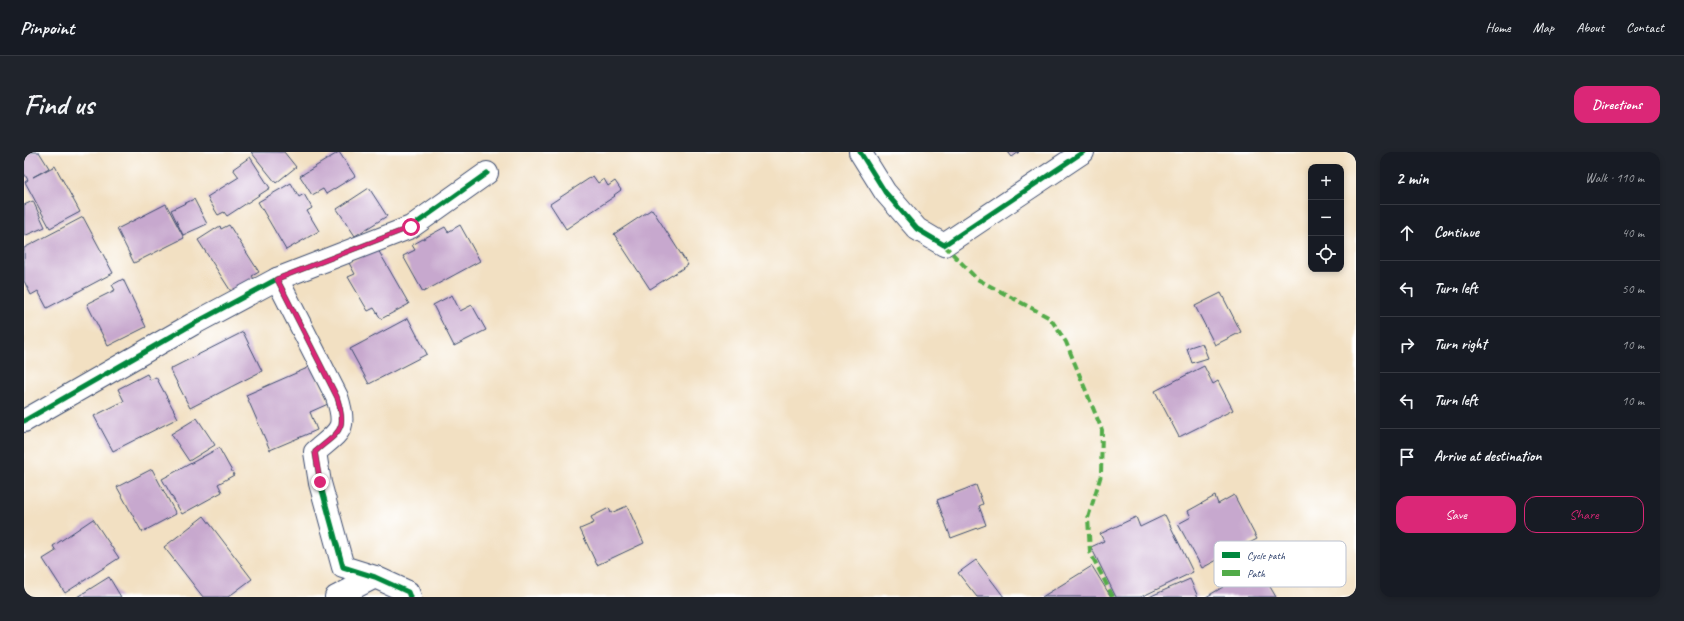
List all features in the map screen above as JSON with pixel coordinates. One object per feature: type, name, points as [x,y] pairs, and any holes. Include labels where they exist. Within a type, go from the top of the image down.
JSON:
[{"type":"street","points":[[860,152],[885,192],[917,229],[944,244],[1083,152]]},
{"type":"street","points":[[24,421],[193,324],[277,279],[411,227],[487,173]]},
{"type":"street","points":[[277,279],[337,397],[343,415],[342,424],[338,433],[315,452],[320,482],[343,567],[375,577],[408,592],[410,597]]},
{"type":"street","points":[[336,597],[375,577]]},
{"type":"building","points":[[24,152],[39,152],[49,168],[33,177],[55,166],[80,212],[50,228],[25,182],[28,180],[24,173]]},
{"type":"building","points":[[251,152],[284,152],[296,167],[276,183]]},
{"type":"building","points":[[339,152],[355,176],[326,194],[323,189],[312,195],[300,176]]},
{"type":"building","points":[[1008,152],[1019,152],[1012,157]]},
{"type":"building","points":[[250,157],[270,188],[227,216],[224,212],[218,215],[207,197],[239,177],[233,169]]},
{"type":"building","points":[[593,176],[598,183],[604,179],[608,186],[615,181],[621,190],[614,195],[615,196],[566,229],[550,204]]},
{"type":"building","points":[[291,183],[299,197],[304,194],[312,208],[307,211],[319,231],[286,250],[258,202]]},
{"type":"building","points":[[369,188],[387,216],[355,236],[337,209]]},
{"type":"building","points":[[194,199],[207,224],[183,235],[171,210]]},
{"type":"building","points":[[33,201],[45,227],[24,236],[24,205]]},
{"type":"building","points":[[166,204],[184,238],[134,263],[117,229]]},
{"type":"building","points":[[652,209],[688,265],[650,289],[614,234]]},
{"type":"building","points":[[83,217],[113,273],[47,308],[38,291],[31,295],[24,281],[24,248]]},
{"type":"building","points":[[229,225],[259,272],[252,276],[254,279],[232,293],[198,240],[220,226],[221,229]]},
{"type":"building","points":[[460,225],[480,261],[423,292],[403,256],[415,250],[412,245],[445,227],[448,232]]},
{"type":"building","points":[[377,248],[409,304],[381,319],[374,308],[368,311],[348,277],[355,274],[349,263]]},
{"type":"building","points":[[123,279],[146,327],[108,346],[87,304],[115,290],[112,285]]},
{"type":"building","points":[[1221,293],[1241,332],[1215,345],[1195,306]]},
{"type":"building","points":[[452,295],[460,311],[472,305],[486,330],[454,346],[433,305]]},
{"type":"building","points":[[408,318],[427,354],[369,384],[350,349]]},
{"type":"building","points":[[243,332],[262,371],[190,408],[170,369]]},
{"type":"building","points":[[1202,343],[1208,358],[1192,363],[1187,348]]},
{"type":"building","points":[[312,366],[328,404],[310,412],[317,430],[270,450],[246,395]]},
{"type":"building","points":[[1204,366],[1213,384],[1218,381],[1233,410],[1179,437],[1155,391]]},
{"type":"building","points":[[147,374],[150,380],[156,377],[178,418],[113,451],[94,416],[124,401],[118,389]]},
{"type":"building","points":[[197,418],[215,445],[189,461],[171,434]]},
{"type":"building","points":[[219,448],[234,475],[218,484],[222,492],[182,514],[162,479]]},
{"type":"building","points":[[152,469],[176,514],[142,532],[117,487]]},
{"type":"building","points":[[976,485],[983,504],[979,506],[986,525],[951,538],[937,500]]},
{"type":"building","points":[[1234,495],[1257,539],[1253,541],[1214,541],[1214,562],[1202,568],[1178,524],[1191,517],[1188,511],[1215,496],[1218,504]]},
{"type":"building","points":[[627,506],[644,543],[597,565],[580,529],[594,523],[591,517],[609,508],[611,513]]},
{"type":"building","points":[[1165,515],[1193,572],[1141,597],[1116,597],[1091,547],[1104,541],[1100,534],[1136,517],[1140,527]]},
{"type":"building","points":[[204,516],[252,579],[228,597],[203,597],[164,547]]},
{"type":"building","points":[[93,519],[119,558],[65,593],[43,559],[56,551],[53,546]]},
{"type":"building","points":[[976,560],[1004,597],[977,597],[958,573]]},
{"type":"building","points":[[1092,566],[1111,597],[1042,597]]},
{"type":"building","points":[[109,577],[121,597],[77,597]]},
{"type":"building","points":[[1190,579],[1198,597],[1149,597]]},
{"type":"building","points":[[1223,587],[1270,587],[1276,597],[1206,597]]},
{"type":"marked path","points":[[944,245],[977,279],[1050,318],[1066,342],[1102,430],[1101,475],[1088,518],[1090,552],[1113,597]]},
{"type":"cycle path","points":[[860,152],[885,192],[917,229],[944,245],[1083,152]]},
{"type":"cycle path","points":[[24,421],[193,324],[277,279],[411,227],[487,173]]},
{"type":"cycle path","points":[[277,279],[337,397],[340,408],[342,417],[339,429],[315,452],[320,483],[343,567],[375,577],[408,592],[410,597]]},
{"type":"route","points":[[320,482],[315,452],[338,433],[342,424],[343,415],[337,397],[277,279],[411,227]]}]
